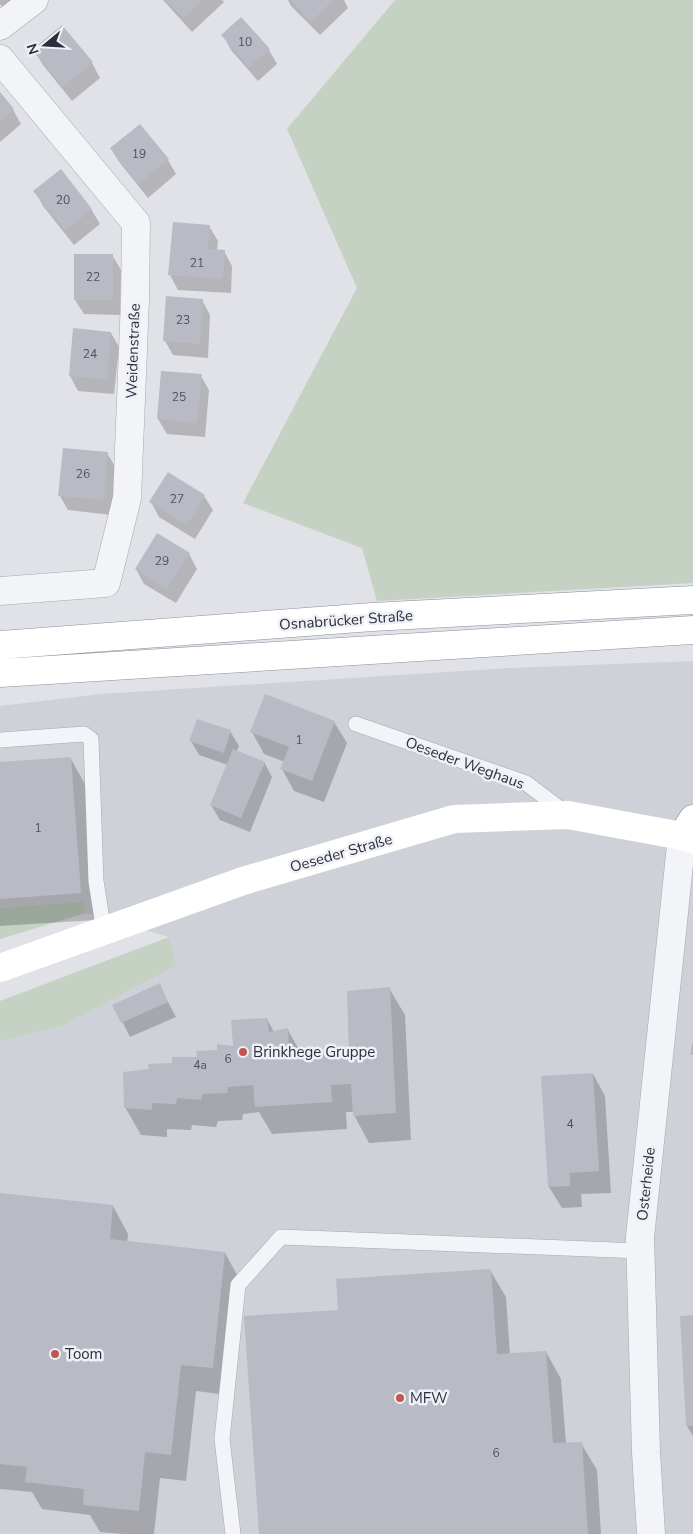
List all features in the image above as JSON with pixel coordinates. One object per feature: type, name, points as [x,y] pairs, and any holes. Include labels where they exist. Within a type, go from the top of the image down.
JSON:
[{"type":"main road","name":"Osnabrücker Straße","points":[[0,645],[372,617],[693,600]]},
{"type":"main road","name":"Osnabrücker Straße","points":[[0,673],[693,630]]},
{"type":"main road","name":"Oeseder Straße","points":[[0,968],[243,882],[454,819],[568,815],[689,831]]},
{"type":"street","points":[[0,26],[34,0]]},
{"type":"street","name":"Weidenstraße","points":[[0,59],[136,223],[135,300],[127,498],[106,583],[0,591]]},
{"type":"street","name":"Osterheide","points":[[651,1534],[646,1452],[640,1237],[689,831]]},
{"type":"lane","name":"Oeseder Weghaus","points":[[356,724],[526,784],[568,815]]},
{"type":"lane","points":[[0,740],[84,734],[91,739],[96,880],[104,932]]},
{"type":"lane","points":[[233,1534],[222,1438],[238,1285],[281,1237],[641,1251]]},
{"type":"shaded area","points":[[693,661],[693,1534],[0,1534],[0,1041],[60,1027],[177,964],[169,937],[86,913],[82,901],[0,908],[0,706],[101,694],[509,668]]},
{"type":"green space","points":[[395,0],[693,0],[693,583],[377,601],[362,548],[243,503],[357,288],[287,129]]},
{"type":"green space","points":[[83,901],[86,913],[0,939],[0,908]]},
{"type":"green space","points":[[169,937],[177,965],[60,1027],[0,1041],[0,1001]]},
{"type":"building","points":[[166,0],[202,0],[183,18]]},
{"type":"building","points":[[290,0],[333,0],[311,22]]},
{"type":"building","points":[[241,17],[270,49],[249,67],[221,35]]},
{"type":"building","points":[[62,25],[93,62],[63,87],[32,50]]},
{"type":"building","points":[[0,92],[14,109],[0,121]]},
{"type":"building","points":[[140,124],[169,159],[138,184],[110,148]]},
{"type":"building","points":[[61,169],[92,209],[65,231],[33,191]]},
{"type":"building","points":[[173,222],[210,225],[208,249],[225,250],[223,279],[168,275]]},
{"type":"building","points":[[74,254],[113,254],[113,300],[74,300]]},
{"type":"building","points":[[166,296],[203,299],[200,344],[163,341]]},
{"type":"building","points":[[73,328],[111,332],[107,380],[69,376]]},
{"type":"building","points":[[161,371],[202,374],[197,423],[157,419]]},
{"type":"building","points":[[63,448],[108,452],[104,500],[58,496]]},
{"type":"building","points":[[168,472],[205,495],[187,525],[149,502]]},
{"type":"building","points":[[157,533],[190,553],[167,589],[135,569]]},
{"type":"building","points":[[265,694],[335,721],[312,781],[280,769],[289,747],[250,732]]},
{"type":"building","points":[[197,719],[231,730],[224,753],[189,741]]},
{"type":"building","points":[[233,749],[265,762],[241,818],[210,805]]},
{"type":"building","points":[[71,757],[81,893],[0,899],[0,762]]},
{"type":"building","points":[[160,983],[168,1002],[121,1023],[112,1005]]},
{"type":"building","name":"Brinkhege Gruppe","points":[[390,987],[396,1113],[353,1116],[351,1084],[331,1085],[332,1102],[255,1107],[253,1085],[228,1087],[227,1093],[203,1094],[201,1100],[177,1098],[176,1104],[152,1103],[152,1110],[124,1108],[123,1072],[149,1069],[148,1064],[172,1063],[172,1057],[197,1057],[196,1051],[217,1050],[217,1044],[233,1046],[231,1020],[267,1018],[269,1032],[288,1028],[289,1055],[326,1052],[327,1059],[349,1058],[347,991]]},
{"type":"building","points":[[692,1042],[693,1055],[690,1055]]},
{"type":"building","points":[[593,1073],[599,1171],[570,1173],[570,1186],[548,1187],[541,1076]]},
{"type":"building","points":[[0,1193],[113,1205],[110,1239],[225,1252],[213,1368],[181,1365],[171,1455],[145,1452],[139,1511],[83,1505],[84,1489],[25,1482],[27,1467],[0,1464]]},
{"type":"building","name":"MFW","points":[[491,1269],[497,1354],[546,1351],[553,1443],[582,1442],[588,1534],[259,1534],[244,1316],[338,1310],[336,1279]]},
{"type":"building","points":[[693,1315],[693,1426],[686,1426],[680,1316]]},
{"type":"place","name":"Brinkhege Gruppe","points":[[243,1052]]},
{"type":"place","name":"Toom","points":[[55,1354]]},
{"type":"place","name":"MFW","points":[[400,1398]]}]
